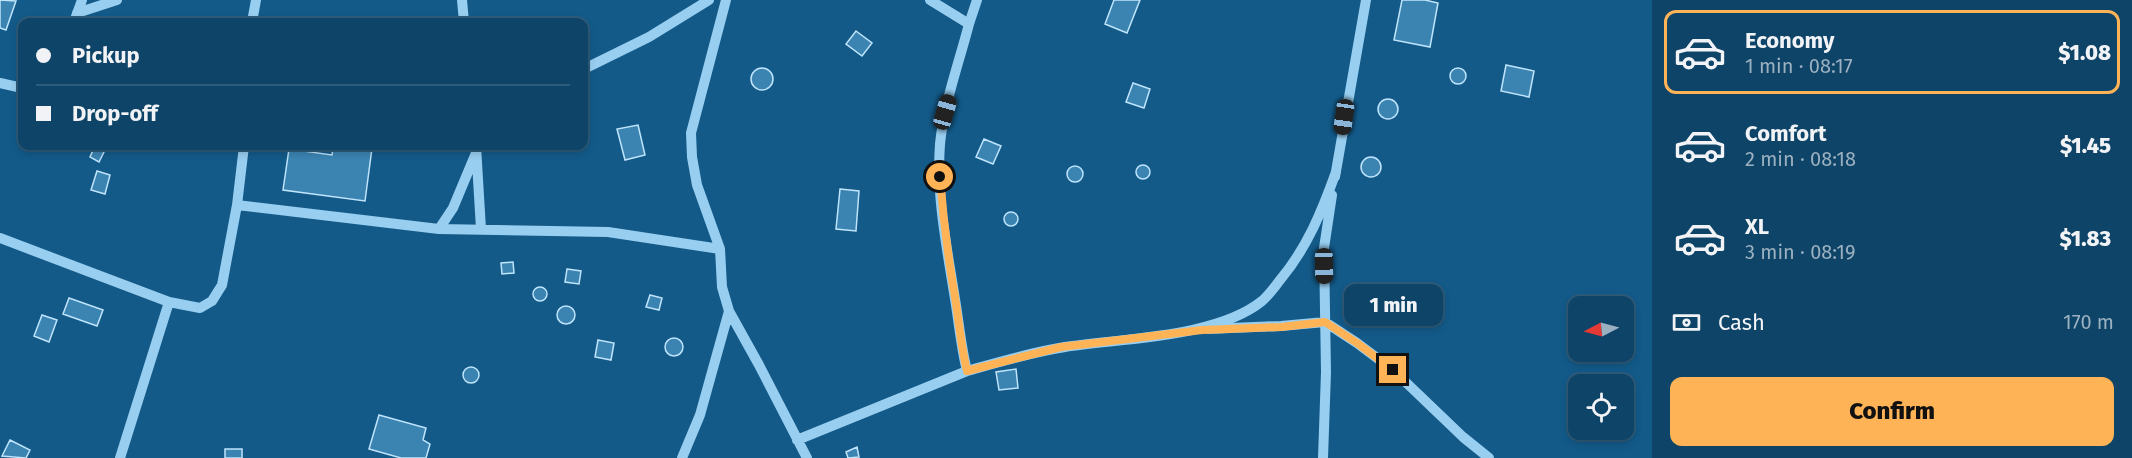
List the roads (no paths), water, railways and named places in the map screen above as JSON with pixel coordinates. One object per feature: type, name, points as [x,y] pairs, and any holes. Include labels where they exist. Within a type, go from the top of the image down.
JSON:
[{"type":"street","points":[[76,18],[82,0]]},
{"type":"street","points":[[76,18],[117,0]]},
{"type":"street","points":[[253,18],[256,0]]},
{"type":"street","points":[[462,0],[464,18]]},
{"type":"street","points":[[588,67],[649,37],[709,0]]},
{"type":"street","points":[[726,0],[691,133],[692,157],[697,185],[720,249],[722,287],[729,311],[807,458]]},
{"type":"street","points":[[930,0],[969,24]]},
{"type":"street","points":[[967,371],[947,256],[940,177],[940,144],[945,112],[977,0]]},
{"type":"street","points":[[1323,458],[1324,248],[1366,0]]},
{"type":"street","points":[[0,83],[18,87]]},
{"type":"street","points":[[0,238],[169,302],[200,308],[212,301],[222,285],[237,205],[244,150]]},
{"type":"street","points":[[476,150],[481,229]]},
{"type":"street","points":[[439,229],[453,208],[476,150]]},
{"type":"street","points":[[1202,330],[1247,310],[1269,294],[1293,264],[1311,235],[1336,172]]},
{"type":"street","points":[[237,205],[439,229],[608,232],[720,249]]},
{"type":"street","points":[[120,458],[169,302]]},
{"type":"street","points":[[682,458],[700,415],[729,311]]},
{"type":"street","points":[[797,440],[967,371],[1061,347],[1202,330],[1281,327],[1325,322],[1393,370],[1463,437],[1489,458]]}]
